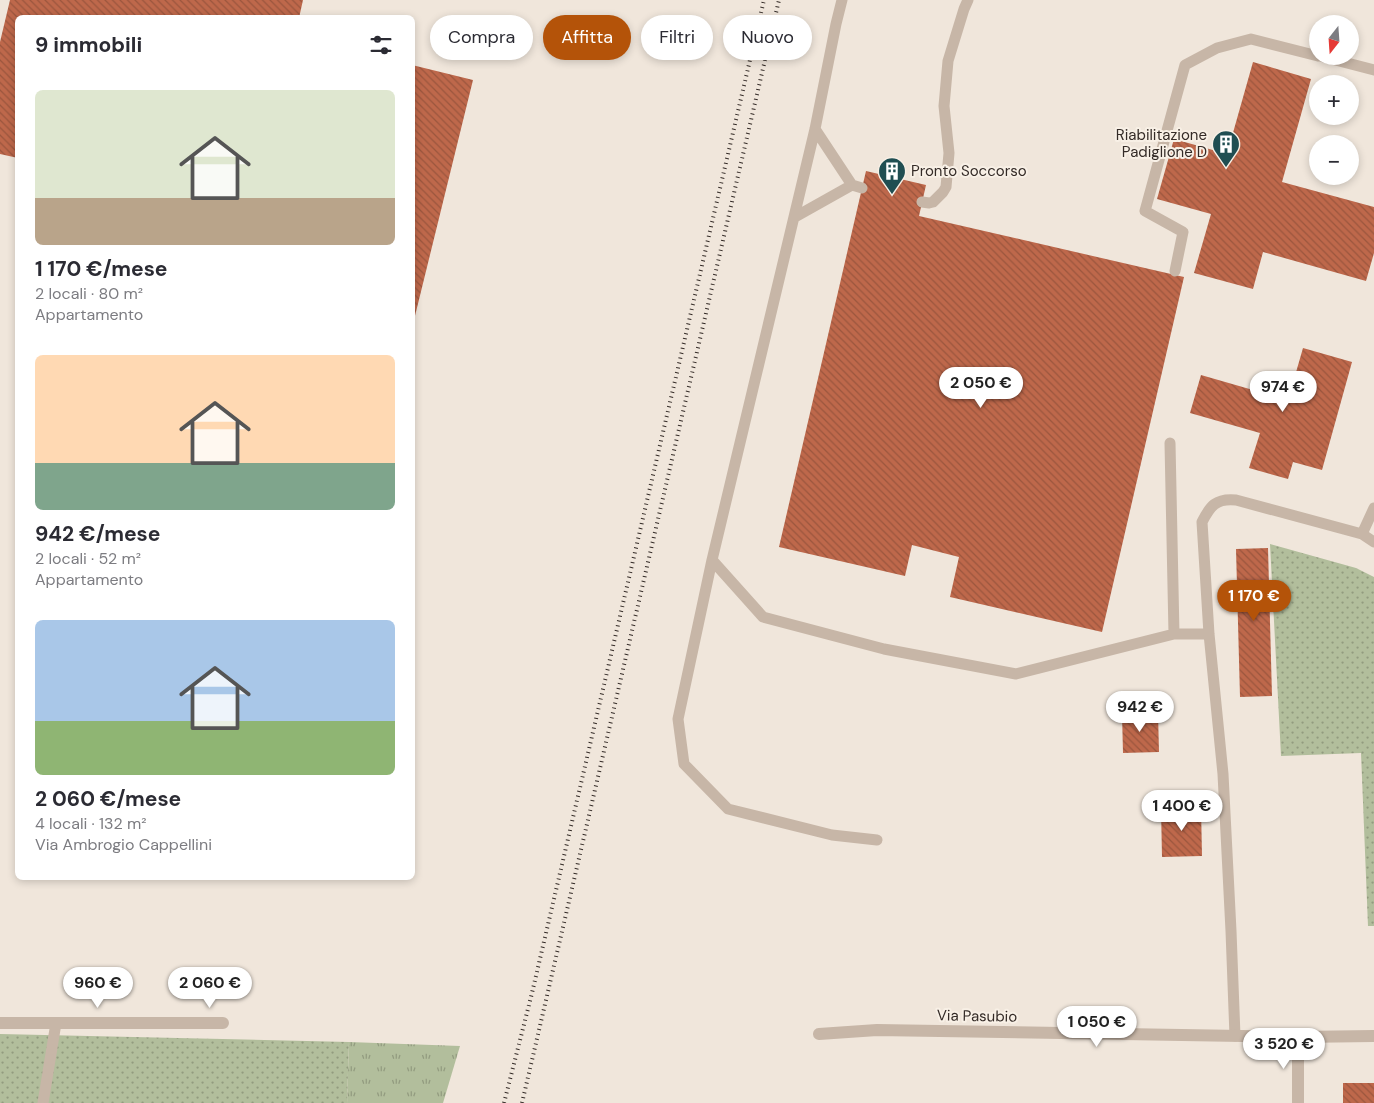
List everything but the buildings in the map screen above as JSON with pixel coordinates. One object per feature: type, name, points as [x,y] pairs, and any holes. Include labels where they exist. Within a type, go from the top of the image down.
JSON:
[{"type":"street","points":[[0,1023],[223,1023]]},
{"type":"street","name":"Via Pasubio","points":[[819,1034],[877,1030],[1298,1037],[1374,1036]]},
{"type":"street","points":[[1298,1037],[1298,1103]]},
{"type":"lane","points":[[842,0],[815,129],[712,560],[678,719],[684,764],[728,809],[832,835],[876,840]]},
{"type":"lane","points":[[922,202],[932,202],[946,187],[949,154],[944,106],[948,61],[968,0]]},
{"type":"lane","points":[[1175,271],[1183,232],[1145,212],[1185,65],[1217,48],[1251,38],[1309,53]]},
{"type":"lane","points":[[1354,65],[1374,70]]},
{"type":"lane","points":[[794,217],[857,186],[815,129]]},
{"type":"lane","points":[[1170,443],[1174,634]]},
{"type":"lane","points":[[1235,1036],[1232,931],[1223,774],[1209,634],[1202,522],[1207,512],[1216,503],[1226,499],[1236,500],[1362,534],[1374,542]]},
{"type":"lane","points":[[1362,534],[1374,508]]},
{"type":"lane","points":[[712,560],[763,617],[884,650],[1016,674],[1174,634],[1209,634]]},
{"type":"lane","points":[[43,1103],[56,1023]]},
{"type":"green space","points":[[1270,544],[1356,568],[1374,577],[1374,926],[1368,926],[1361,753],[1281,756]]},
{"type":"green space","points":[[0,1034],[349,1042],[347,1103],[0,1103]]},
{"type":"green space","points":[[349,1042],[460,1046],[443,1103],[347,1103]]},
{"type":"railway","points":[[504,1103],[532,993],[764,0]]},
{"type":"railway","points":[[522,1103],[779,0]]},
{"type":"place","name":"Riabilitazione Padiglione D","points":[[1226,168]]},
{"type":"place","name":"Pronto Soccorso","points":[[892,195]]}]
